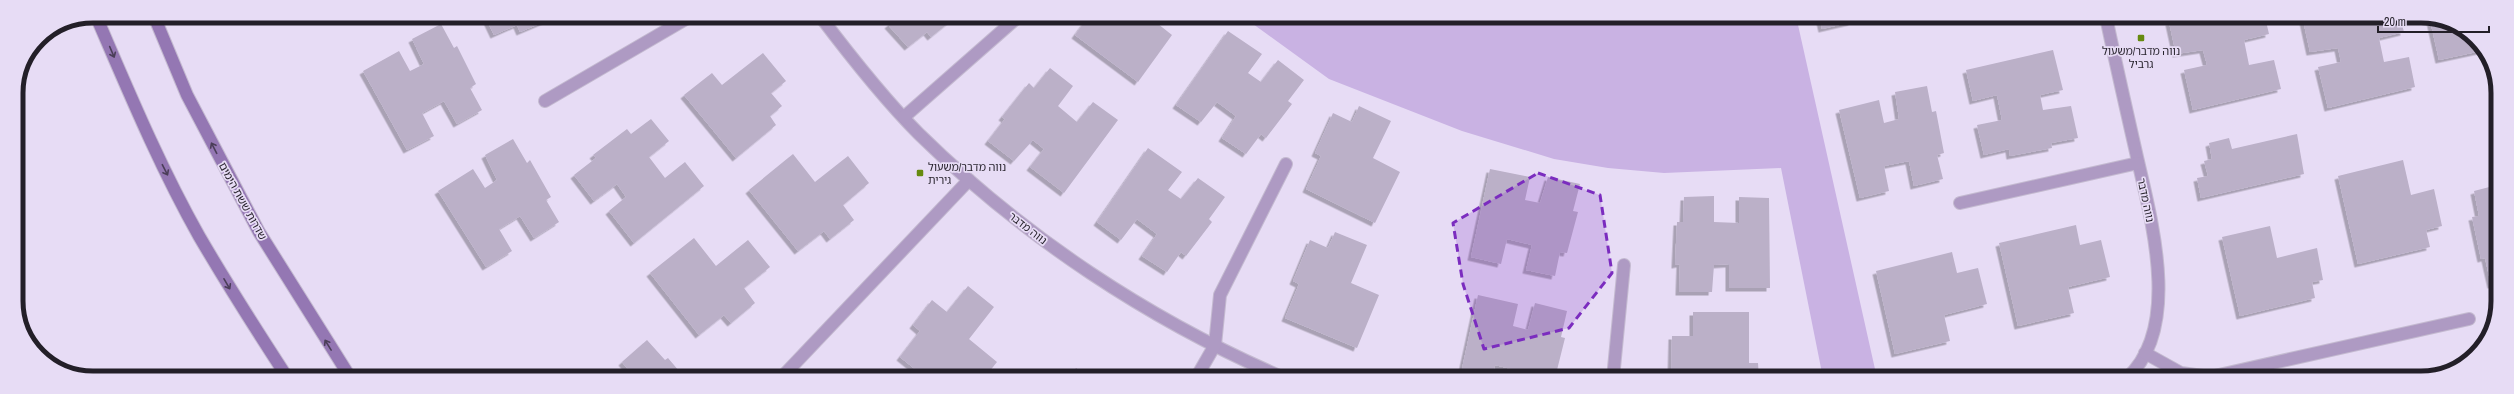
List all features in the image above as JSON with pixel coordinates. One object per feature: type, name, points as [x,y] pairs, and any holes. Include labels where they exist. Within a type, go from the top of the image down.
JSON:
[{"type":"main road","points":[[99,23],[155,150],[198,234],[238,302],[283,371]]},
{"type":"main road","name":"שדרות ששת הימים","points":[[157,23],[187,95],[259,232],[346,371]]},
{"type":"street","points":[[545,101],[679,23]]},
{"type":"street","name":"נווה מדבר","points":[[825,23],[861,69],[904,117],[969,180],[1056,250],[1138,304],[1214,345],[1269,371]]},
{"type":"street","points":[[904,117],[1011,23]]},
{"type":"street","name":"נווה מדבר","points":[[2108,23],[2157,250],[2159,290],[2156,324],[2146,353],[2132,371]]},
{"type":"street","points":[[1960,203],[2138,163]]},
{"type":"street","points":[[1200,371],[1214,345],[1220,295],[1286,164]]},
{"type":"street","points":[[788,371],[969,180]]},
{"type":"street","points":[[1614,371],[1624,265]]},
{"type":"street","points":[[2237,371],[2469,319]]},
{"type":"street","points":[[2146,353],[2179,371]]},
{"type":"highlighted area","points":[[1538,173],[1600,195],[1612,273],[1569,328],[1484,349],[1463,284],[1453,223]]},
{"type":"shaded area","points":[[1252,23],[1798,23],[1875,371],[1822,371],[1781,168],[1664,173],[1608,168],[1554,159],[1462,131],[1329,79]]},
{"type":"building","points":[[488,23],[541,23],[520,32],[517,25],[494,35]]},
{"type":"building","points":[[890,23],[948,23],[931,37],[927,32],[908,47],[888,25]]},
{"type":"building","points":[[1084,23],[1157,23],[1172,35],[1138,82],[1075,35]]},
{"type":"building","points":[[1821,23],[1848,23],[1822,29]]},
{"type":"building","points":[[2169,23],[2266,23],[2269,34],[2244,40],[2249,65],[2274,60],[2281,89],[2193,110],[2184,70],[2207,65],[2203,50],[2176,54]]},
{"type":"building","points":[[2304,23],[2402,23],[2404,32],[2379,38],[2384,62],[2409,57],[2415,87],[2328,108],[2318,67],[2341,62],[2338,48],[2310,52]]},
{"type":"building","points":[[441,24],[454,48],[457,46],[476,84],[470,88],[482,110],[457,124],[444,101],[422,113],[434,136],[407,150],[363,71],[399,51],[410,71],[424,64],[412,39]]},
{"type":"building","points":[[2431,24],[2452,30],[2464,37],[2477,52],[2439,60]]},
{"type":"building","points":[[1228,31],[1262,54],[1248,73],[1261,82],[1278,60],[1304,80],[1288,101],[1292,104],[1266,138],[1261,134],[1246,154],[1222,138],[1236,116],[1217,102],[1201,122],[1176,105]]},
{"type":"building","points":[[2053,50],[2063,90],[2040,95],[2043,110],[2071,106],[2078,138],[2051,143],[2052,148],[2010,156],[2009,149],[1984,155],[1977,125],[2002,120],[1997,95],[1973,101],[1966,70]]},
{"type":"building","points":[[763,53],[786,81],[771,93],[782,106],[770,116],[776,125],[736,158],[684,95],[712,73],[722,85]]},
{"type":"building","points":[[1050,68],[1073,86],[1058,106],[1077,122],[1093,102],[1118,120],[1064,193],[1030,167],[1044,149],[1033,140],[1014,161],[988,141],[1005,119],[1002,117],[1029,83],[1034,88]]},
{"type":"building","points":[[1927,86],[1932,112],[1936,111],[1944,153],[1937,155],[1943,179],[1914,186],[1909,161],[1884,166],[1889,191],[1860,198],[1839,110],[1879,100],[1884,123],[1899,119],[1895,92]]},
{"type":"building","points":[[1359,106],[1391,121],[1373,158],[1400,172],[1375,223],[1306,189],[1321,156],[1315,153],[1333,113],[1352,122]]},
{"type":"building","points":[[651,119],[669,141],[649,157],[665,178],[685,162],[704,186],[634,243],[609,211],[626,197],[617,184],[594,201],[574,175],[596,158],[593,155],[627,129],[631,134]]},
{"type":"building","points":[[2297,134],[2304,174],[2201,198],[2197,178],[2208,176],[2204,161],[2212,159],[2209,143],[2229,138],[2232,149]]},
{"type":"building","points":[[513,139],[527,163],[530,160],[551,197],[546,200],[559,222],[534,238],[520,216],[499,229],[512,251],[486,267],[438,191],[473,169],[485,188],[497,180],[485,155]]},
{"type":"building","points":[[1148,148],[1182,172],[1168,190],[1181,199],[1198,178],[1225,197],[1209,219],[1212,222],[1186,256],[1181,252],[1167,272],[1142,256],[1157,234],[1137,219],[1121,240],[1097,222]]},
{"type":"building","points":[[793,154],[815,182],[848,156],[869,183],[843,205],[854,220],[830,239],[824,231],[798,251],[749,190]]},
{"type":"building","points":[[2403,160],[2411,195],[2434,189],[2442,226],[2426,230],[2430,247],[2358,264],[2338,176]]},
{"type":"building","points":[[1490,169],[1530,177],[1525,200],[1540,203],[1548,177],[1580,184],[1573,211],[1578,212],[1567,253],[1560,252],[1555,276],[1526,270],[1532,245],[1507,239],[1501,264],[1471,257]]},
{"type":"building","points":[[2491,187],[2491,285],[2485,258],[2481,259],[2472,217],[2479,216],[2474,191]]},
{"type":"building","points":[[1714,196],[1714,222],[1739,223],[1739,197],[1769,198],[1770,288],[1729,288],[1729,264],[1714,265],[1712,292],[1679,292],[1680,264],[1675,265],[1677,222],[1683,222],[1684,197]]},
{"type":"building","points":[[2076,225],[2080,245],[2101,240],[2110,277],[2068,287],[2074,313],[2018,326],[1999,243]]},
{"type":"building","points":[[2270,226],[2277,258],[2317,248],[2323,280],[2312,282],[2315,298],[2240,316],[2222,237]]},
{"type":"building","points":[[1335,232],[1367,245],[1351,283],[1379,295],[1357,348],[1285,318],[1299,284],[1293,281],[1310,240],[1328,248]]},
{"type":"building","points":[[694,238],[716,266],[748,240],[770,267],[744,288],[755,303],[731,323],[724,315],[699,335],[650,273]]},
{"type":"building","points":[[1952,252],[1957,273],[1978,268],[1987,304],[1944,315],[1950,341],[1895,354],[1876,271]]},
{"type":"building","points":[[968,286],[994,307],[969,339],[997,362],[990,371],[917,371],[900,357],[920,331],[913,325],[932,300],[947,312]]},
{"type":"building","points":[[1478,295],[1518,304],[1513,326],[1528,330],[1535,303],[1567,311],[1561,337],[1565,338],[1557,371],[1519,371],[1495,365],[1494,371],[1462,371]]},
{"type":"building","points":[[1693,312],[1749,312],[1749,363],[1758,363],[1759,371],[1671,371],[1672,336],[1693,336]]},
{"type":"building","points":[[647,340],[665,360],[668,358],[679,371],[629,371],[622,362]]},
{"type":"place","name":"נווה מדבר/משעול גרביל","points":[[2141,38]]},
{"type":"place","name":"נווה מדבר/משעול גירית","points":[[920,173]]}]
